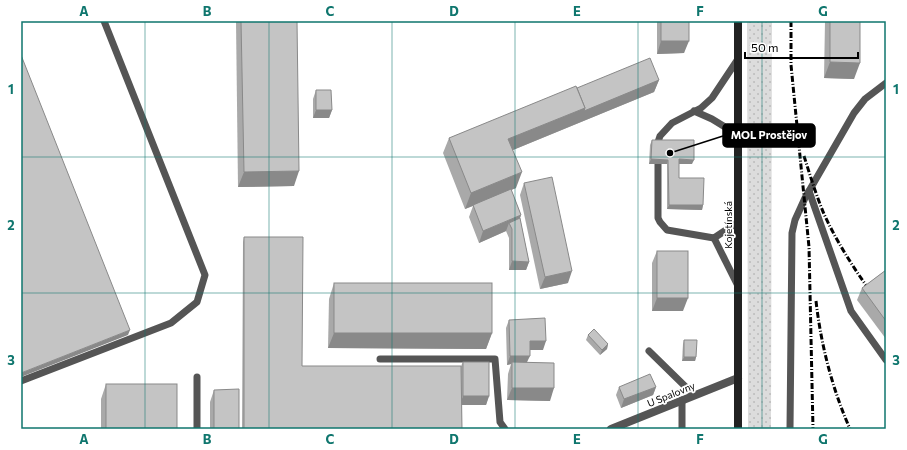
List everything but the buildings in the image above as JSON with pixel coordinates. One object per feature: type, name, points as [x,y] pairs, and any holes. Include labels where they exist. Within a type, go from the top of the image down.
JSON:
[{"type":"main road","name":"Kojetínská","points":[[738,21],[738,429]]},
{"type":"street","name":"U Spalovny","points":[[611,429],[738,378]]},
{"type":"lane","points":[[21,381],[171,323],[197,302],[205,275],[104,21]]},
{"type":"lane","points":[[738,59],[712,98],[701,108],[672,123],[660,136],[658,142],[658,218],[667,230],[714,238],[738,222]]},
{"type":"lane","points":[[790,429],[793,228],[795,220],[809,191],[858,108],[865,99],[886,83]]},
{"type":"lane","points":[[694,111],[712,119],[738,135]]},
{"type":"lane","points":[[809,191],[851,311],[886,360]]},
{"type":"lane","points":[[714,238],[738,288]]},
{"type":"lane","points":[[649,351],[694,395]]},
{"type":"lane","points":[[380,359],[495,359],[500,422],[506,429]]},
{"type":"lane","points":[[197,377],[197,429]]},
{"type":"lane","points":[[682,400],[682,429]]},
{"type":"shaded area","points":[[747,21],[772,21],[771,429],[748,429]]},
{"type":"railway","points":[[791,21],[791,65],[809,247],[813,429]]},
{"type":"railway","points":[[804,156],[818,200],[830,227],[852,265],[886,313]]},
{"type":"railway","points":[[816,301],[828,366],[850,429]]},
{"type":"place","name":"MOL Prostějov","points":[[670,153]]}]
